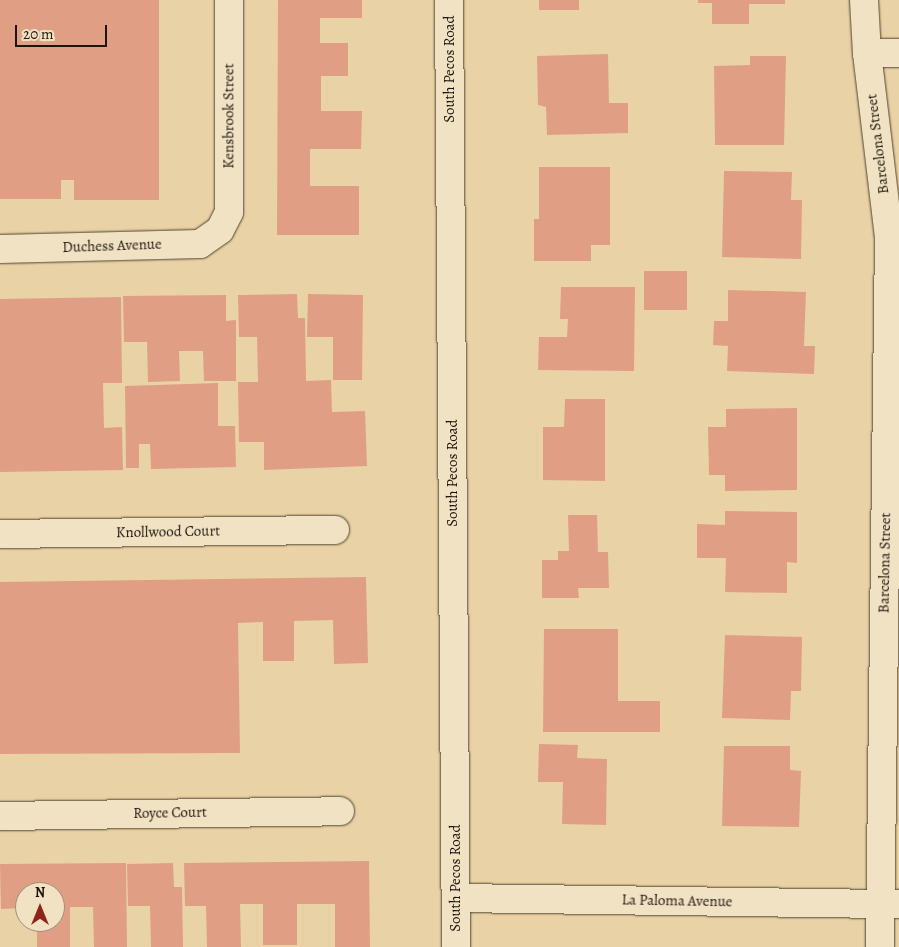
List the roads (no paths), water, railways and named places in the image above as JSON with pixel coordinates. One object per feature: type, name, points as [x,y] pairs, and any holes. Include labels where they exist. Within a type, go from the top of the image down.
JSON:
[{"type":"street","name":"Kensbrook Street","points":[[220,230],[229,212],[229,0]]},
{"type":"street","name":"South Pecos Road","points":[[449,0],[456,947]]},
{"type":"street","name":"Barcelona Street","points":[[864,0],[867,53],[889,237],[890,904],[880,947]]},
{"type":"street","points":[[867,53],[899,53]]},
{"type":"street","name":"Duchess Avenue","points":[[0,249],[200,244],[220,230]]},
{"type":"street","name":"Knollwood Court","points":[[0,534],[336,530]]},
{"type":"street","name":"Royce Court","points":[[0,816],[340,811]]},
{"type":"street","name":"La Paloma Avenue","points":[[456,898],[890,904]]}]
